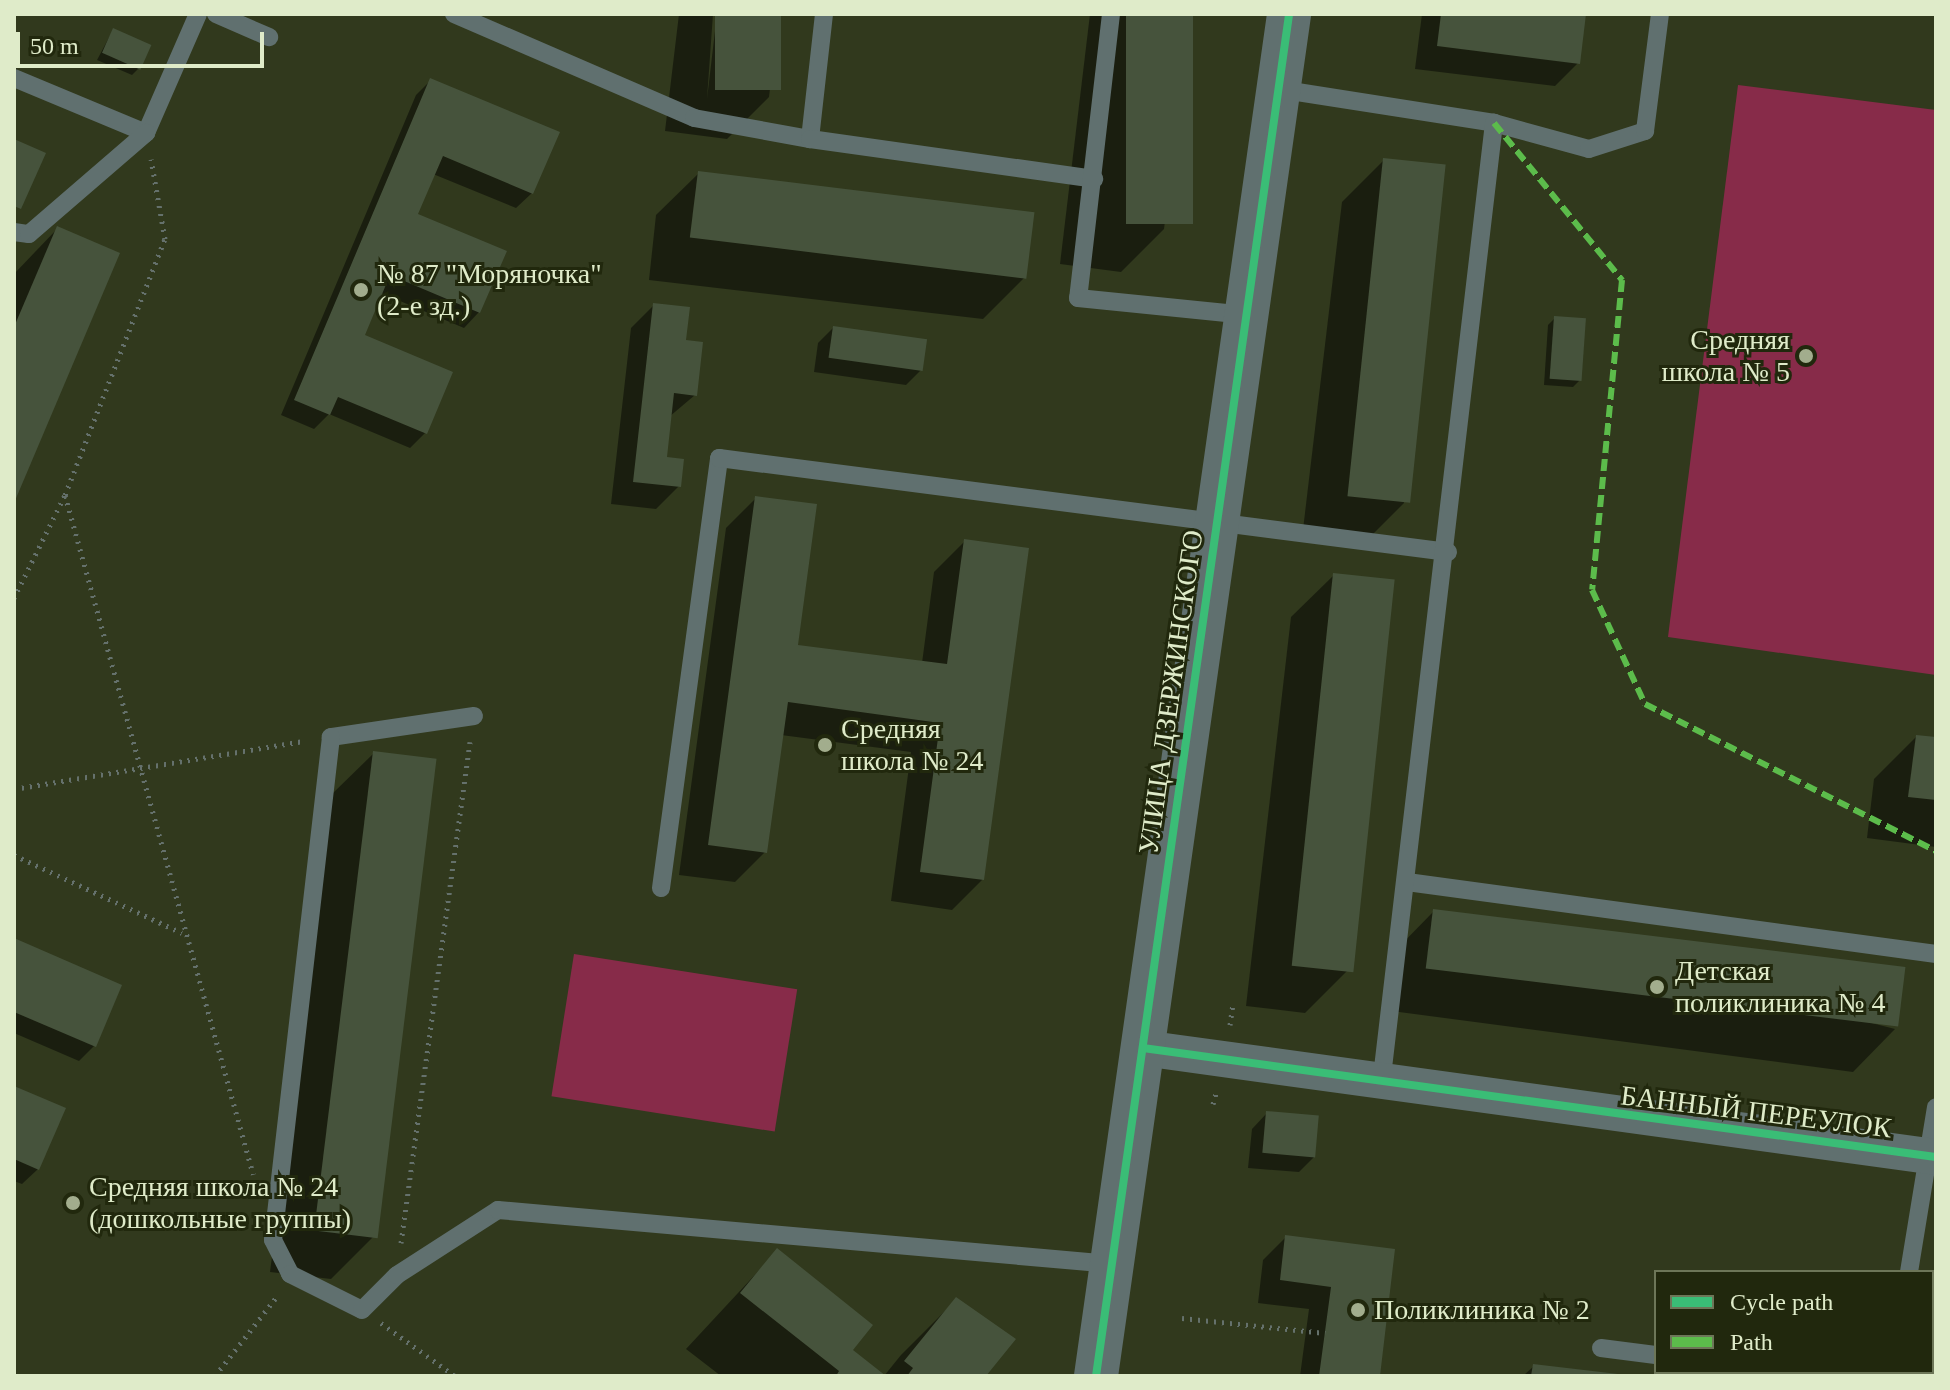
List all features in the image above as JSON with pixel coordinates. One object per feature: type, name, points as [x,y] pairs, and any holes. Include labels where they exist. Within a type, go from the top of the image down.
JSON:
[{"type":"street","name":"УЛИЦА ДЗЕРЖИНСКОГО","points":[[1096,1376],[1289,14]]},
{"type":"street","name":"БАННЫЙ ПЕРЕУЛОК","points":[[1143,1048],[1381,1085],[1932,1157]]},
{"type":"lane","points":[[14,232],[29,234],[146,133],[198,14]]},
{"type":"lane","points":[[216,14],[269,37]]},
{"type":"lane","points":[[454,14],[694,118],[810,139],[1094,179]]},
{"type":"lane","points":[[810,139],[824,14]]},
{"type":"lane","points":[[1111,14],[1078,298],[1246,315]]},
{"type":"lane","points":[[1278,89],[1494,123],[1589,149],[1645,131],[1660,14]]},
{"type":"lane","points":[[14,78],[146,133]]},
{"type":"lane","points":[[1381,1085],[1448,552],[1494,123]]},
{"type":"lane","points":[[661,888],[719,458],[1218,518],[1448,552]]},
{"type":"lane","points":[[474,716],[331,737],[273,1240],[290,1274],[362,1310],[397,1275],[498,1210],[1111,1264]]},
{"type":"lane","points":[[1407,882],[1936,954]]},
{"type":"lane","points":[[1910,1270],[1928,1213],[1936,1107]]},
{"type":"lane","points":[[1601,1348],[1654,1355]]},
{"type":"path","points":[[14,598],[65,495],[165,239],[146,133]]},
{"type":"path","points":[[65,495],[182,934],[255,1179]]},
{"type":"path","points":[[397,1275],[474,716]]},
{"type":"path","points":[[14,789],[331,737]]},
{"type":"path","points":[[14,855],[182,934]]},
{"type":"path","points":[[215,1376],[280,1293],[294,1295]]},
{"type":"path","points":[[362,1310],[455,1376]]},
{"type":"path","points":[[1182,1318],[1325,1333]]},
{"type":"shaded area","name":"Средняя школа № 5","points":[[1738,85],[1936,110],[1936,675],[1668,637]]},
{"type":"shaded area","points":[[574,954],[797,989],[775,1132],[551,1096]]},
{"type":"building","points":[[715,14],[781,14],[781,90],[715,90]]},
{"type":"building","points":[[1126,14],[1193,14],[1193,224],[1126,224]]},
{"type":"building","points":[[1441,14],[1586,14],[1580,64],[1437,46]]},
{"type":"building","points":[[113,28],[151,45],[140,70],[102,53]]},
{"type":"building","points":[[430,78],[560,132],[533,194],[443,156],[418,214],[507,251],[480,313],[390,275],[365,335],[453,372],[427,434],[338,397],[330,415],[294,400]]},
{"type":"building","points":[[14,139],[46,153],[21,209],[14,206]]},
{"type":"building","points":[[1383,158],[1446,165],[1410,503],[1347,496]]},
{"type":"building","points":[[698,171],[1034,212],[1026,279],[690,238]]},
{"type":"building","points":[[57,226],[120,253],[14,503],[14,327]]},
{"type":"building","points":[[653,303],[690,307],[686,340],[703,342],[697,396],[674,393],[667,457],[684,459],[681,487],[633,482]]},
{"type":"building","points":[[1554,316],[1586,318],[1582,381],[1550,379]]},
{"type":"building","points":[[833,326],[927,339],[923,371],[829,358]]},
{"type":"building","points":[[755,496],[817,504],[798,645],[947,664],[964,539],[1029,548],[984,880],[920,872],[940,723],[788,702],[767,853],[708,845]]},
{"type":"building","points":[[1333,573],[1395,579],[1353,972],[1292,966]]},
{"type":"building","points":[[1916,735],[1936,737],[1936,800],[1908,797]]},
{"type":"building","points":[[373,751],[437,759],[378,1238],[314,1230]]},
{"type":"building","points":[[1433,909],[1905,967],[1898,1027],[1426,969]]},
{"type":"building","points":[[14,938],[122,985],[96,1047],[14,1012]]},
{"type":"building","points":[[14,1086],[66,1108],[39,1170],[14,1159]]},
{"type":"building","points":[[1266,1111],[1319,1116],[1315,1157],[1262,1153]]},
{"type":"building","name":"Поликлиника № 2","points":[[1285,1235],[1395,1249],[1380,1376],[1319,1376],[1331,1287],[1280,1280]]},
{"type":"building","points":[[777,1248],[873,1325],[853,1350],[886,1376],[836,1376],[839,1371],[740,1293]]},
{"type":"building","points":[[956,1297],[1016,1339],[986,1376],[907,1376],[913,1368],[904,1361]]},
{"type":"building","points":[[1533,1364],[1618,1374],[1618,1376],[1531,1376]]},
{"type":"marked path","points":[[1494,123],[1622,280],[1592,590],[1645,704],[1936,851]]},
{"type":"cycle path","points":[[1096,1376],[1289,14]]},
{"type":"cycle path","points":[[1143,1048],[1936,1157]]},
{"type":"place","name":"№ 87 \"Моряночка\" (2-е зд.)","points":[[361,290]]},
{"type":"place","name":"Средняя школа № 5","points":[[1806,356]]},
{"type":"place","name":"Средняя школа № 24","points":[[825,745]]},
{"type":"place","name":"Детская поликлиника № 4","points":[[1657,987]]},
{"type":"place","name":"Средняя школа № 24 (дошкольные группы)","points":[[73,1203]]},
{"type":"place","name":"Поликлиника № 2","points":[[1358,1310]]}]
